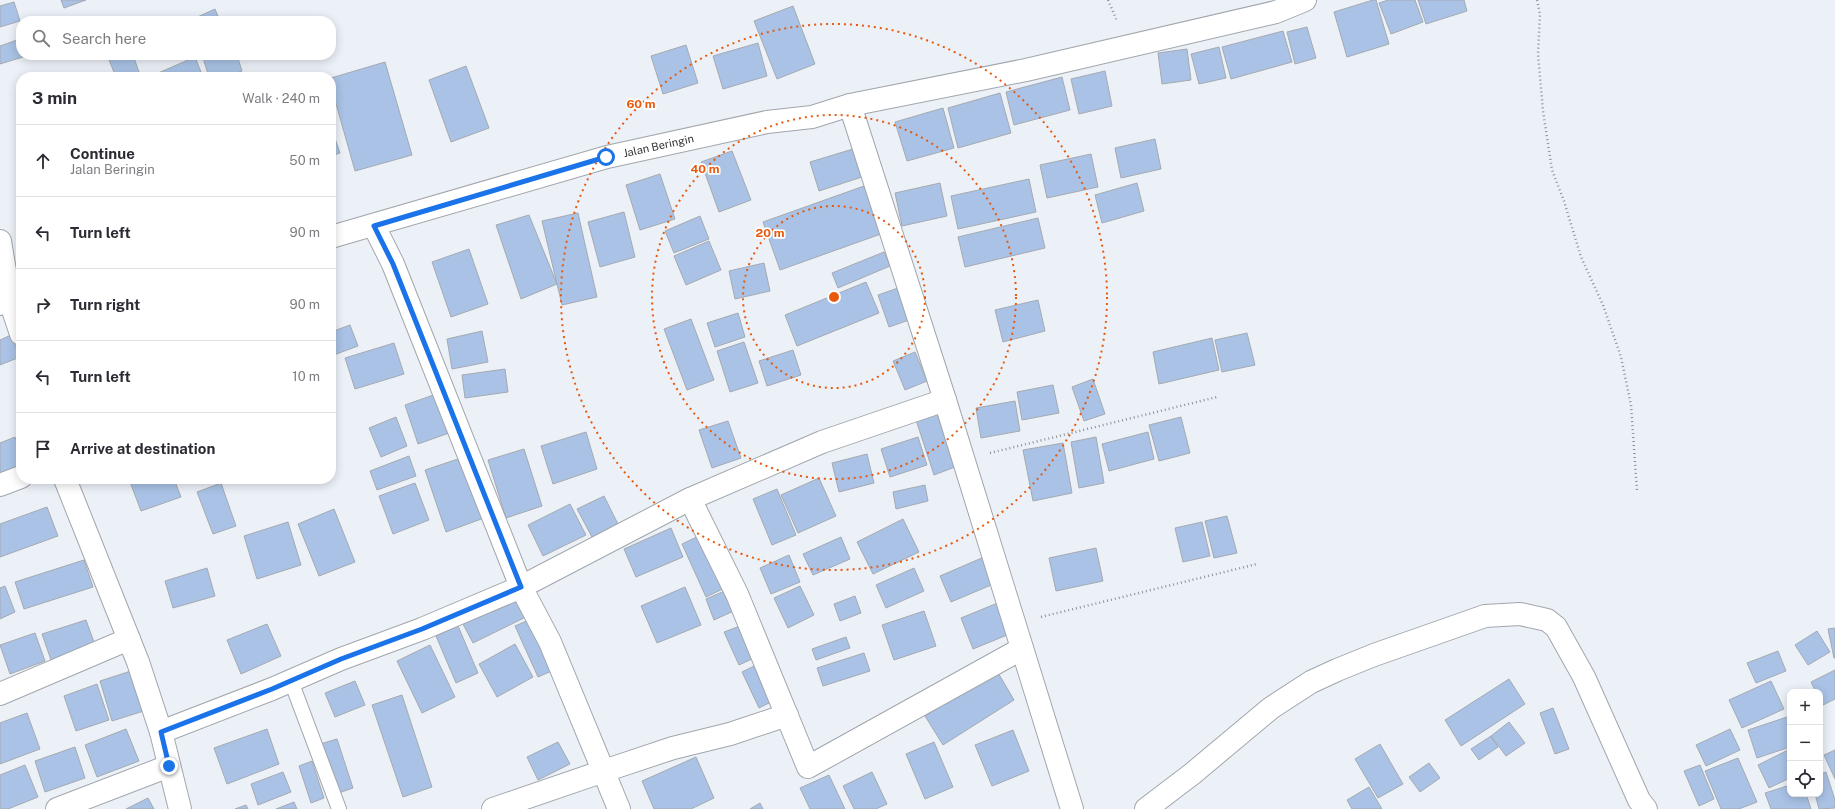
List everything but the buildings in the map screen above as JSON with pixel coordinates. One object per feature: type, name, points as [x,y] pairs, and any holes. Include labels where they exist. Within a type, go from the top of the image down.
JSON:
[{"type":"street","name":"Jalan Beringin","points":[[336,236],[374,226],[606,157],[767,122],[812,117],[850,105],[1026,70],[1276,12],[1305,0]]},
{"type":"street","points":[[850,105],[945,400],[962,460],[1072,809]]},
{"type":"street","points":[[374,226],[393,264],[521,587],[550,642],[604,771],[618,809]]},
{"type":"street","points":[[0,241],[10,302],[16,319]]},
{"type":"street","points":[[161,732],[291,681],[341,659],[422,629],[521,587],[690,499],[822,442],[945,400]]},
{"type":"street","points":[[0,485],[16,479]]},
{"type":"street","points":[[67,484],[129,639],[161,732],[180,809]]},
{"type":"street","points":[[690,499],[737,594],[788,715],[808,767],[1021,648]]},
{"type":"street","points":[[1146,809],[1192,774],[1271,708],[1311,682],[1374,655],[1485,616],[1520,614],[1547,620],[1556,627],[1574,656],[1642,805]]},
{"type":"street","points":[[0,694],[129,639]]},
{"type":"street","points":[[493,809],[673,748],[730,734],[788,715]]},
{"type":"street","points":[[57,809],[169,766]]},
{"type":"lane","points":[[291,681],[339,809]]},
{"type":"path","points":[[1537,0],[1540,14],[1538,54],[1543,111],[1552,170],[1564,201],[1581,257],[1603,305],[1621,357],[1631,405],[1637,490]]},
{"type":"path","points":[[962,460],[1217,397]]},
{"type":"path","points":[[1014,624],[1257,564]]},
{"type":"route","points":[[169,766],[161,732],[272,689],[341,659],[422,629],[521,587],[393,264],[374,226],[606,157]]}]
